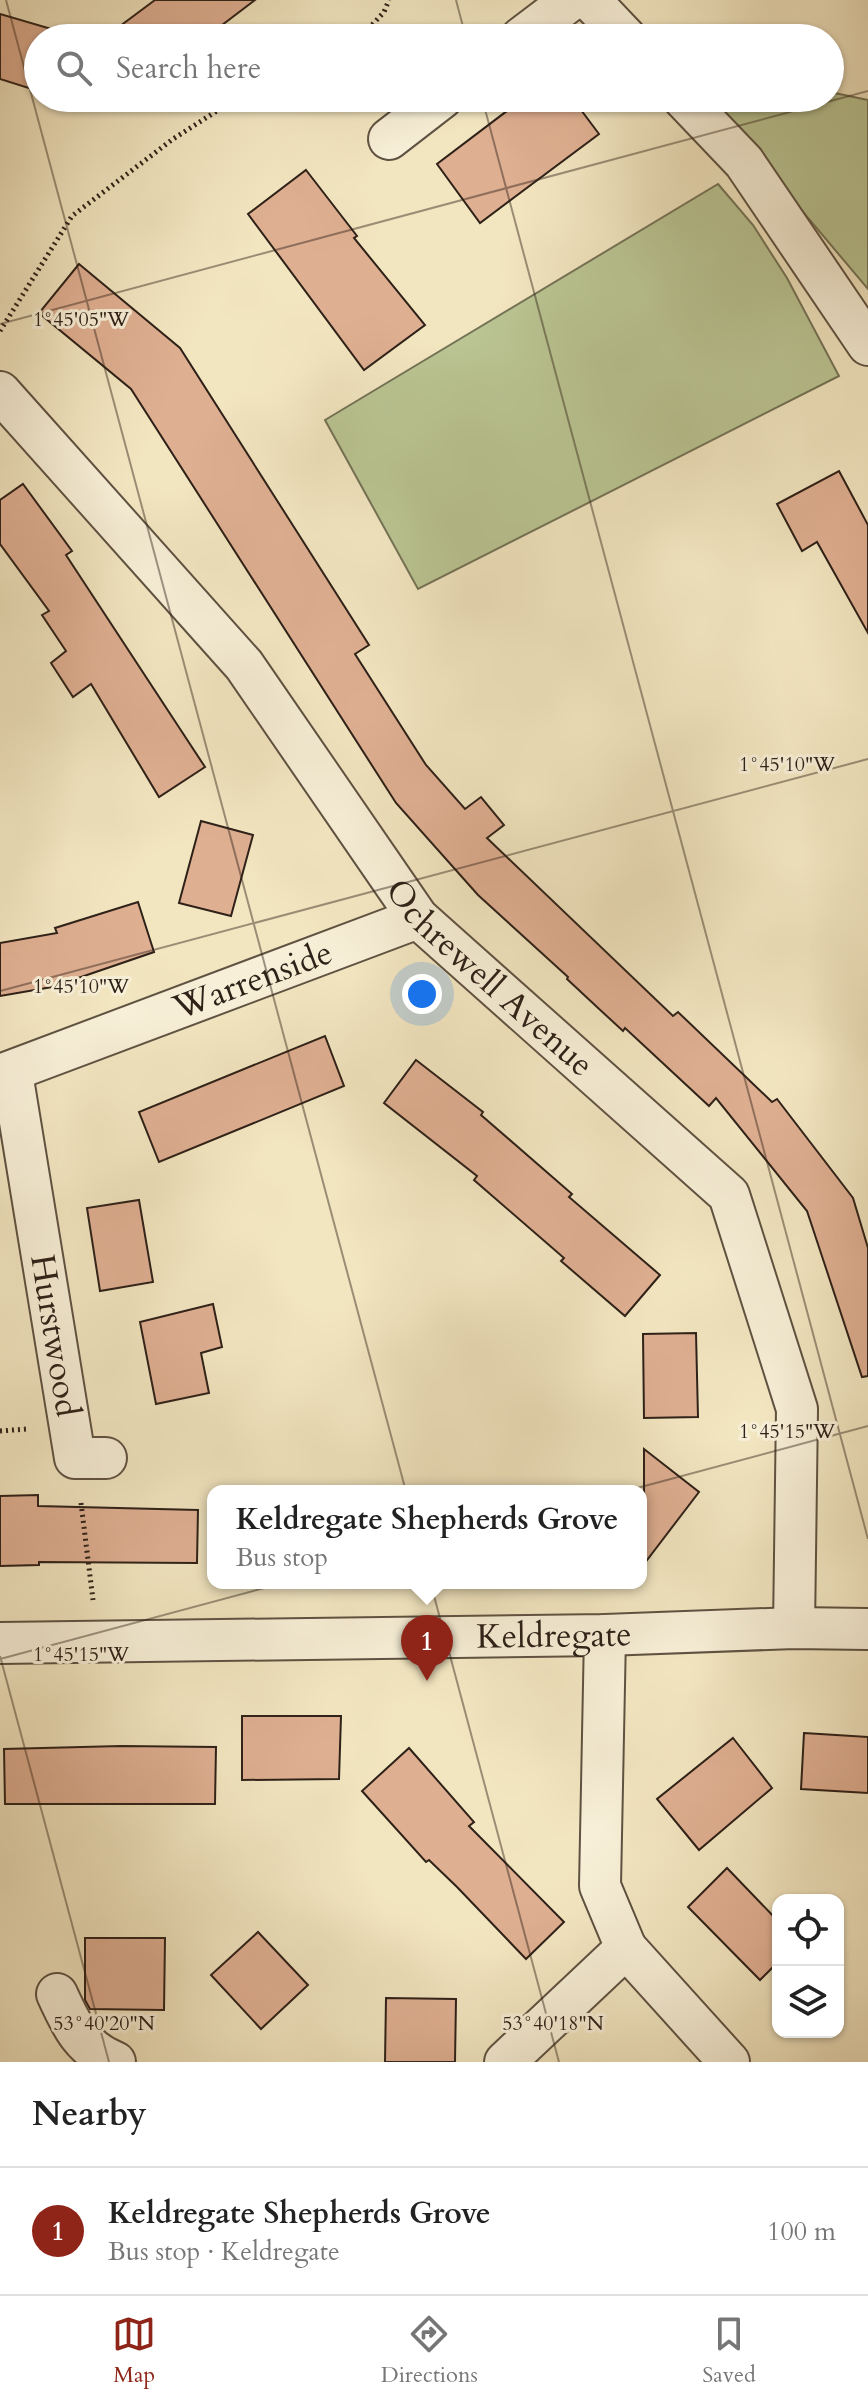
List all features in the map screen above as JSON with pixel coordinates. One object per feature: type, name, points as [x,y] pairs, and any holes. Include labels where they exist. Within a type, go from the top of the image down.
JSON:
[{"type":"street","points":[[539,24],[571,0]]},
{"type":"street","points":[[590,0],[613,24]]},
{"type":"street","points":[[389,139],[424,112]]},
{"type":"street","points":[[696,112],[744,162],[868,345]]},
{"type":"street","name":"Ochrewell Avenue","points":[[0,392],[244,665],[418,918],[729,1195],[797,1409],[794,1628]]},
{"type":"street","name":"Warrenside","points":[[6,1074],[258,976],[418,918]]},
{"type":"street","name":"Hurstwood","points":[[6,1074],[91,1458]]},
{"type":"street","name":"Keldregate","points":[[0,1643],[99,1644],[605,1635],[794,1628],[868,1629]]},
{"type":"street","points":[[605,1635],[600,1886],[626,1948],[729,2062]]},
{"type":"street","points":[[505,2062],[626,1948]]},
{"type":"street","points":[[57,1994],[73,2030],[99,2056],[115,2062]]},
{"type":"path","points":[[373,24],[384,12],[389,0]]},
{"type":"path","points":[[0,331],[72,216],[173,139],[215,112]]},
{"type":"path","name":"Hurstwood","points":[[91,1458],[99,1644]]},
{"type":"green space","points":[[844,95],[868,100],[868,289],[719,112],[844,112]]},
{"type":"green space","points":[[718,184],[753,225],[787,278],[839,376],[418,589],[325,420]]},
{"type":"building","points":[[155,0],[255,0],[223,24],[123,24]]},
{"type":"building","points":[[0,14],[34,24],[24,24],[24,87],[0,79]]},
{"type":"building","points":[[506,112],[582,112],[599,134],[480,223],[437,164]]},
{"type":"building","points":[[306,170],[357,236],[354,238],[425,325],[364,370],[248,214]]},
{"type":"building","points":[[79,264],[180,348],[369,645],[355,654],[426,765],[465,809],[481,797],[504,825],[487,838],[673,1016],[678,1012],[772,1102],[777,1099],[853,1198],[868,1248],[868,1376],[862,1377],[807,1211],[716,1098],[709,1106],[625,1028],[623,1031],[478,895],[396,803],[131,389],[39,313]]},
{"type":"building","points":[[839,471],[868,525],[868,633],[817,542],[802,551],[777,504]]},
{"type":"building","points":[[23,484],[72,551],[66,555],[205,767],[159,797],[91,684],[73,697],[51,663],[66,651],[42,615],[49,611],[0,544],[0,500]]},
{"type":"building","points":[[201,821],[253,835],[231,916],[179,903]]},
{"type":"building","points":[[138,902],[154,952],[52,987],[0,996],[0,943],[57,933],[55,928]]},
{"type":"building","points":[[325,1036],[344,1086],[159,1162],[139,1112]]},
{"type":"building","points":[[416,1060],[483,1112],[481,1115],[572,1194],[569,1197],[660,1275],[625,1316],[474,1180],[477,1176],[384,1103]]},
{"type":"building","points":[[139,1200],[153,1282],[100,1291],[87,1208]]},
{"type":"building","points":[[213,1304],[222,1347],[201,1353],[209,1393],[156,1404],[140,1322]]},
{"type":"building","points":[[696,1333],[698,1417],[644,1418],[643,1334]]},
{"type":"building","points":[[644,1449],[699,1492],[647,1560],[647,1485],[644,1485]]},
{"type":"building","points":[[38,1495],[38,1506],[198,1510],[197,1563],[39,1562],[39,1565],[0,1566],[0,1496]]},
{"type":"building","points":[[242,1716],[341,1716],[339,1779],[242,1780]]},
{"type":"building","points":[[804,1733],[868,1737],[868,1793],[801,1789]]},
{"type":"building","points":[[733,1738],[772,1788],[699,1850],[657,1799]]},
{"type":"building","points":[[216,1747],[215,1804],[5,1804],[4,1749]]},
{"type":"building","points":[[409,1748],[474,1822],[469,1826],[564,1922],[526,1959],[457,1887],[429,1860],[426,1862],[362,1791]]},
{"type":"building","points":[[727,1868],[772,1915],[772,1968],[760,1980],[688,1907]]},
{"type":"building","points":[[258,1932],[308,1985],[261,2029],[211,1975]]},
{"type":"building","points":[[85,1938],[165,1938],[164,2010],[90,2009],[85,2000]]},
{"type":"building","points":[[386,1998],[456,1999],[455,2062],[385,2062]]},
{"type":"place","name":"Keldregate Shepherds Grove","points":[[427,1681]]}]
